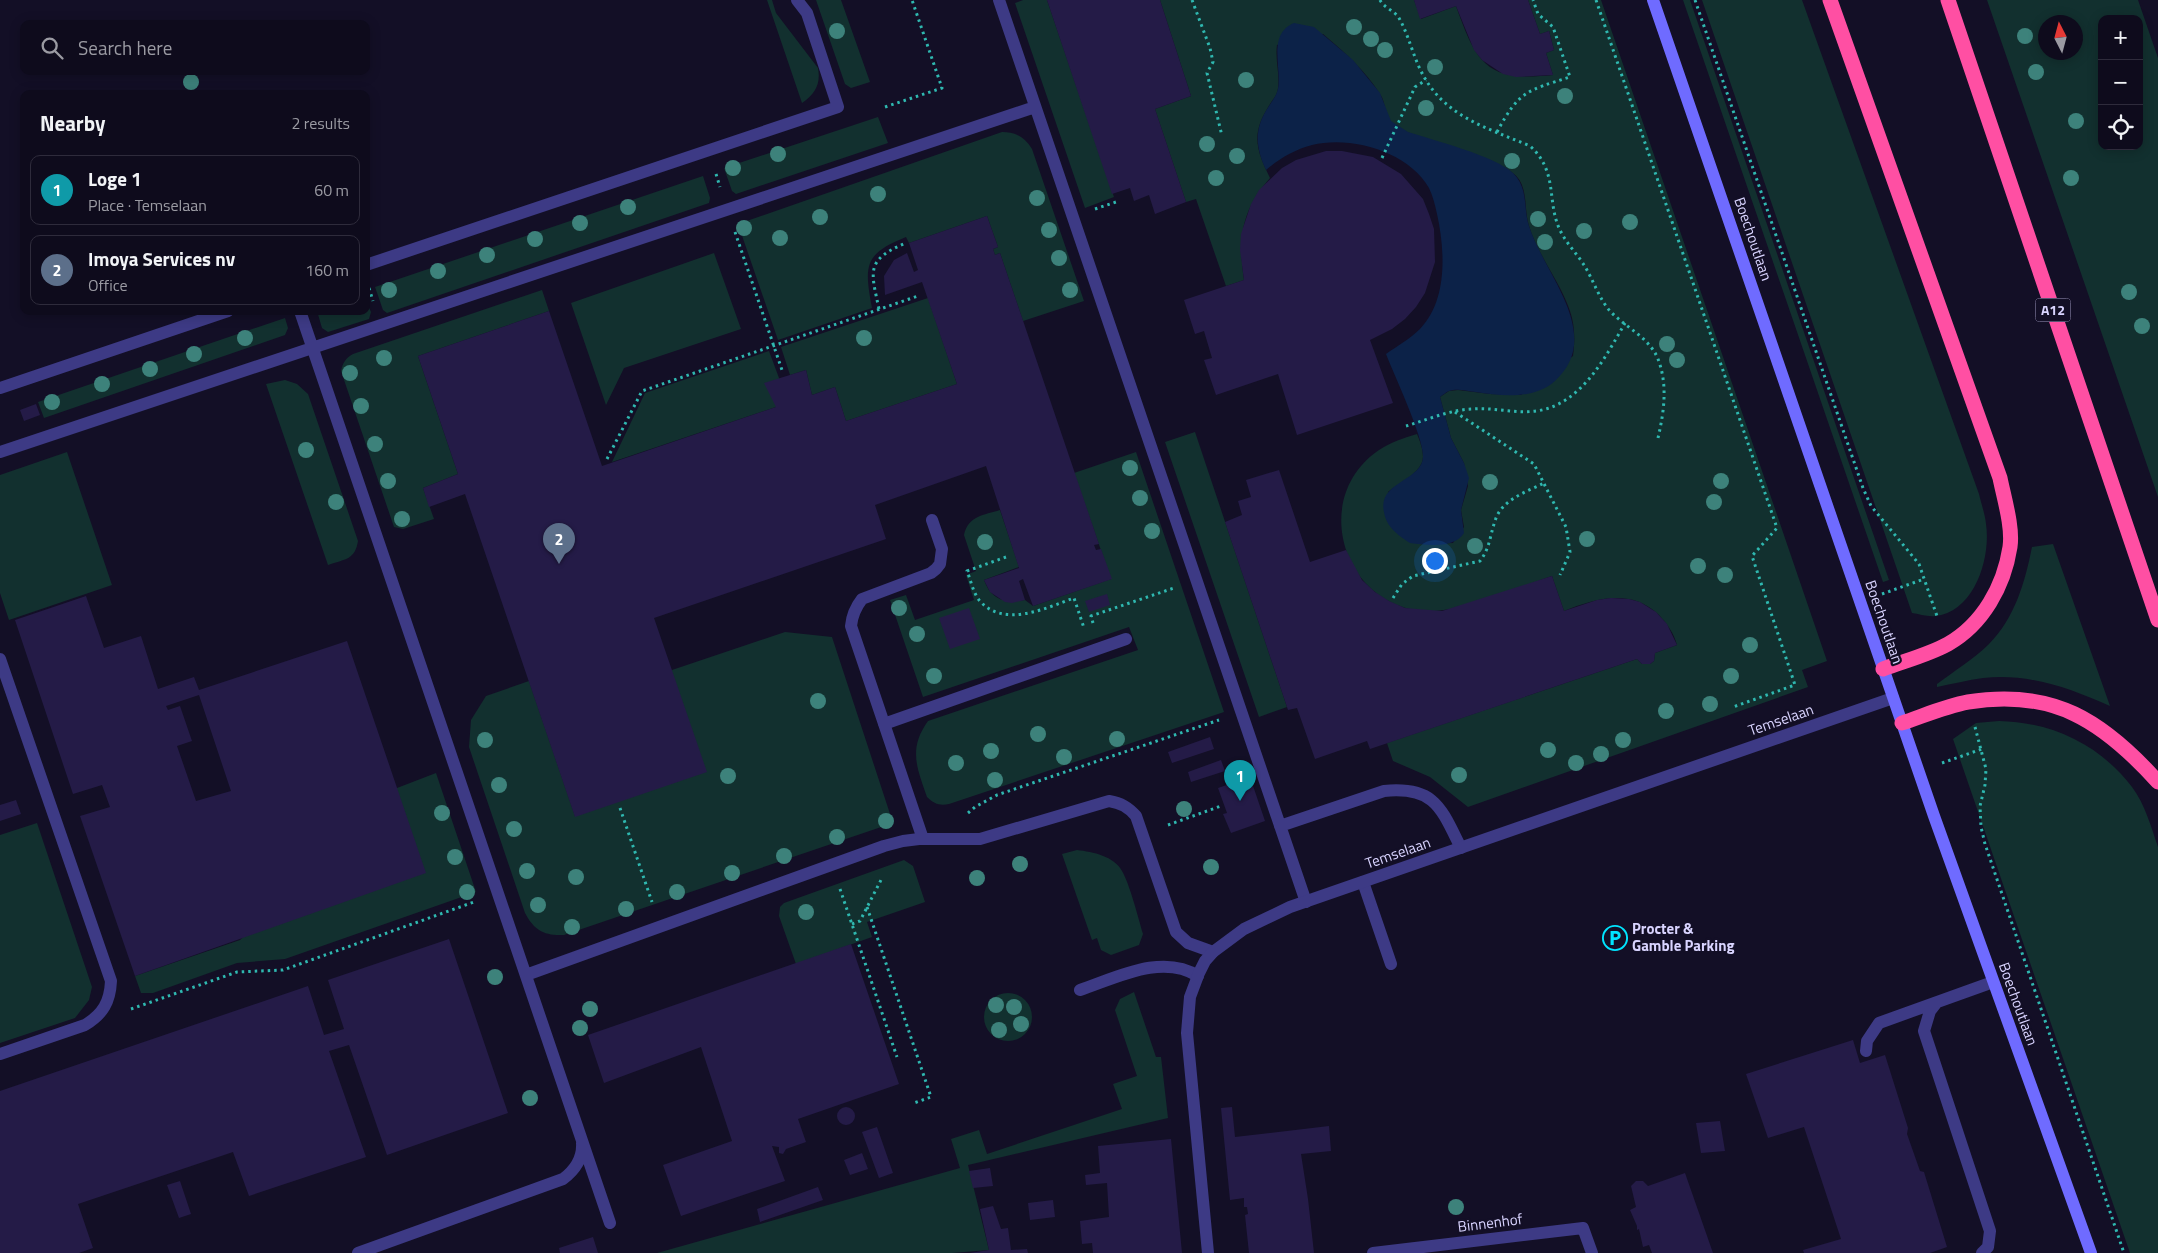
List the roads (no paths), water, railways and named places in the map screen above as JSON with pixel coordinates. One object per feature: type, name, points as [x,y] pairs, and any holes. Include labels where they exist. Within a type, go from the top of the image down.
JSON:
[{"type":"highway","points":[[1830,0],[2000,478],[2007,512],[2010,545],[2002,579],[1988,608],[1971,627],[1947,644],[1883,669]]},
{"type":"highway","name":"A12","points":[[1948,0],[2158,620]]},
{"type":"highway","points":[[1902,722],[1967,702],[2007,699],[2045,703],[2065,709],[2093,723],[2120,743],[2158,782]]},
{"type":"main road","name":"Boechoutlaan","points":[[1653,0],[1893,698],[2091,1253]]},
{"type":"street","points":[[370,264],[838,107],[807,14],[797,0]]},
{"type":"street","points":[[999,0],[1306,902]]},
{"type":"street","points":[[0,452],[1035,107]]},
{"type":"street","points":[[0,388],[216,315]]},
{"type":"street","points":[[301,315],[610,1223]]},
{"type":"street","points":[[923,839],[851,626],[855,607],[862,599],[931,573],[940,564],[942,549],[932,520]]},
{"type":"street","points":[[884,724],[1126,640]]},
{"type":"street","points":[[0,659],[111,982],[110,995],[105,1008],[97,1018],[85,1025],[0,1054]]},
{"type":"street","name":"Temselaan","points":[[1208,1253],[1187,1033],[1188,1010],[1198,976],[1205,961],[1213,952],[1244,929],[1306,902],[1893,698]]},
{"type":"street","points":[[1280,826],[1384,791],[1402,790],[1418,793],[1432,800],[1443,811],[1461,848]]},
{"type":"street","points":[[526,975],[903,841],[980,839],[1109,801],[1120,803],[1129,808],[1136,816],[1176,932],[1188,943],[1213,952]]},
{"type":"street","points":[[1363,882],[1391,964]]},
{"type":"street","points":[[1080,990],[1147,968],[1176,968],[1198,976]]},
{"type":"street","points":[[1866,1051],[1867,1041],[1878,1023],[1993,982]]},
{"type":"street","points":[[1937,1002],[1930,1011],[1924,1031],[1990,1231],[1988,1247],[1982,1253]]},
{"type":"street","points":[[358,1253],[563,1179],[572,1172],[579,1162],[582,1150],[581,1138]]},
{"type":"street","name":"Binnenhof","points":[[1373,1253],[1583,1228],[1592,1253]]},
{"type":"water","points":[[1294,23],[1314,27],[1353,60],[1380,93],[1391,121],[1408,132],[1478,155],[1493,161],[1513,173],[1524,192],[1527,219],[1536,245],[1557,284],[1573,324],[1574,344],[1569,363],[1555,381],[1547,387],[1527,394],[1517,395],[1496,395],[1455,390],[1448,391],[1440,397],[1451,438],[1464,463],[1469,478],[1461,510],[1464,533],[1454,542],[1440,545],[1410,543],[1390,527],[1384,512],[1384,502],[1387,494],[1416,472],[1421,465],[1423,457],[1414,422],[1386,354],[1420,329],[1436,304],[1440,289],[1443,259],[1440,228],[1434,201],[1429,188],[1420,175],[1408,165],[1378,149],[1361,145],[1327,142],[1312,145],[1299,149],[1266,170],[1258,145],[1259,130],[1264,114],[1278,89],[1278,43],[1286,28]]},
{"type":"place","name":"Imoya Services nv","points":[[559,564]]},
{"type":"place","name":"Loge 1","points":[[1240,801]]},
{"type":"place","name":"Procter & Gamble Parking","points":[[1615,938]]}]
